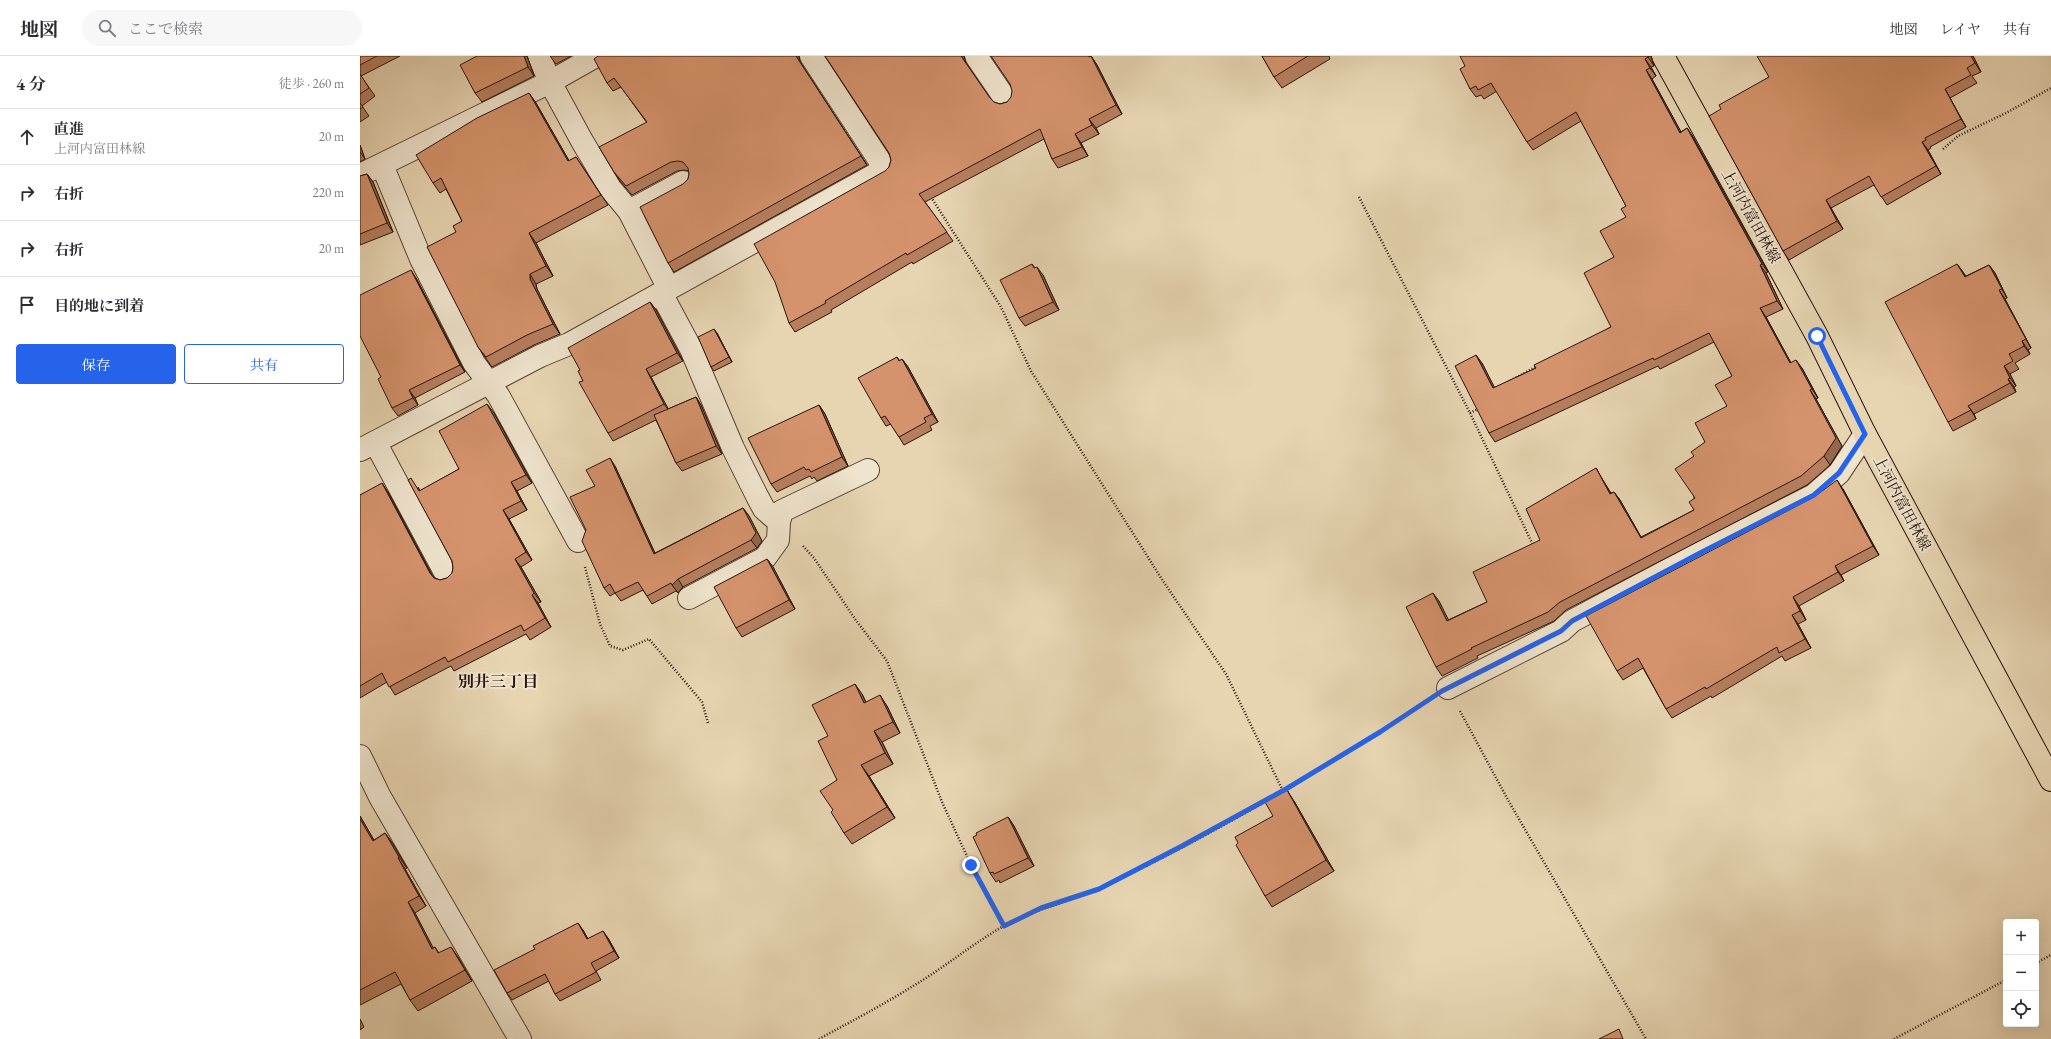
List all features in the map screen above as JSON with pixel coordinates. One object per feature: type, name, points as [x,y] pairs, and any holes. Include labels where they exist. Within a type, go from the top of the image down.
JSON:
[{"type":"main road","name":"上河内富田林線","points":[[1663,56],[1817,336],[1865,434],[2051,780]]},
{"type":"street","points":[[539,56],[550,82],[610,188],[629,211],[691,349],[733,448],[764,509],[779,522]]},
{"type":"street","points":[[360,175],[550,82],[596,56]]},
{"type":"street","points":[[447,576],[368,446],[540,356],[569,344],[885,169],[811,56]]},
{"type":"street","points":[[976,56],[1006,100]]},
{"type":"street","points":[[382,165],[421,259],[474,363],[498,395],[578,541]]},
{"type":"street","points":[[629,211],[683,182]]},
{"type":"street","points":[[1448,688],[1561,631],[1572,621],[1599,606],[1814,495],[1839,473],[1865,434]]},
{"type":"street","points":[[689,598],[765,558],[778,540],[779,522],[782,511],[868,470]]},
{"type":"street","points":[[360,756],[380,797],[520,1039]]},
{"type":"path","points":[[1943,149],[1958,136],[2006,113],[2051,88]]},
{"type":"path","points":[[930,196],[1001,307],[1031,371],[1161,578],[1226,674],[1283,791]]},
{"type":"path","points":[[1359,197],[1470,413],[1535,550]]},
{"type":"path","points":[[1505,385],[1522,373],[1543,363]]},
{"type":"path","points":[[1470,413],[1481,407]]},
{"type":"path","points":[[779,522],[814,558],[855,619],[887,661],[942,802],[971,865],[1004,926]]},
{"type":"path","points":[[578,541],[600,624],[610,646],[623,650],[649,639],[702,702],[708,723]]},
{"type":"path","points":[[819,1039],[913,986],[1004,926],[1041,908],[1099,889],[1283,791],[1380,732],[1448,688],[1508,800],[1646,1039]]},
{"type":"path","points":[[2039,961],[2051,954]]},
{"type":"path","points":[[1894,1039],[2003,982]]},
{"type":"building","points":[[360,56],[377,56],[360,65]]},
{"type":"building","points":[[477,56],[524,56],[528,67],[475,93],[460,65]]},
{"type":"building","points":[[598,56],[796,56],[861,156],[668,263],[640,207],[683,184],[688,179],[688,168],[683,162],[671,162],[626,186],[614,172],[599,147],[647,122],[614,78],[607,83],[594,59]]},
{"type":"building","points":[[825,56],[961,56],[990,98],[994,102],[1000,104],[1007,102],[1011,97],[1012,91],[1010,84],[991,56],[1091,56],[1116,105],[1089,119],[1092,125],[1075,134],[1082,147],[1052,159],[1040,129],[919,194],[947,232],[907,255],[906,253],[825,301],[826,303],[789,323],[775,282],[754,244],[885,171],[889,167],[891,160],[889,153]]},
{"type":"building","points":[[1262,56],[1308,56],[1274,77]]},
{"type":"building","points":[[1460,56],[1648,56],[1645,59],[1650,68],[1646,70],[1680,133],[1687,128],[1762,264],[1760,265],[1777,301],[1760,308],[1790,363],[1796,360],[1812,389],[1810,390],[1836,438],[1824,456],[1801,476],[1560,602],[1548,612],[1471,648],[1472,649],[1436,667],[1406,607],[1433,593],[1447,621],[1487,602],[1473,572],[1540,540],[1526,509],[1596,468],[1610,494],[1614,492],[1641,538],[1694,510],[1689,502],[1695,498],[1675,469],[1694,456],[1691,452],[1705,442],[1695,423],[1727,406],[1715,385],[1732,376],[1709,333],[1654,360],[1653,358],[1489,433],[1455,366],[1476,355],[1493,388],[1536,368],[1534,365],[1611,327],[1584,273],[1614,257],[1600,231],[1626,217],[1621,209],[1626,206],[1576,112],[1527,142],[1491,83],[1478,90],[1476,86],[1470,89],[1460,69],[1465,66]]},
{"type":"building","points":[[1757,56],[1971,56],[1975,63],[1967,68],[1971,75],[1945,89],[1961,119],[1925,138],[1926,140],[1922,142],[1936,166],[1881,197],[1869,176],[1826,200],[1837,221],[1783,251],[1709,116],[1721,109],[1719,105],[1769,77]]},
{"type":"building","points":[[360,74],[369,88],[360,94]]},
{"type":"building","points":[[529,93],[568,161],[576,157],[601,195],[529,233],[546,266],[530,274],[530,279],[553,324],[527,335],[486,357],[478,347],[427,247],[456,232],[453,226],[462,221],[441,178],[433,183],[416,155],[477,118]]},
{"type":"building","points":[[367,174],[387,223],[360,234],[360,176]]},
{"type":"building","points":[[1032,264],[1034,268],[1037,267],[1053,302],[1019,318],[1000,280]]},
{"type":"building","points":[[1957,264],[1965,277],[1989,265],[2002,289],[1999,290],[2026,339],[2022,341],[2024,346],[2009,354],[2013,361],[2004,366],[2010,378],[2008,379],[2010,383],[1968,406],[1971,410],[1948,422],[1885,302]]},
{"type":"building","points":[[411,270],[460,365],[409,390],[413,398],[392,408],[378,379],[381,377],[360,336],[360,295]]},
{"type":"building","points":[[650,302],[677,353],[646,369],[664,404],[608,433],[579,382],[583,381],[578,371],[580,370],[568,348]]},
{"type":"building","points":[[714,329],[729,357],[711,367],[698,337]]},
{"type":"building","points":[[897,357],[899,361],[902,359],[932,414],[924,418],[926,422],[899,437],[885,416],[881,418],[858,378]]},
{"type":"building","points":[[696,397],[716,446],[676,463],[654,415]]},
{"type":"building","points":[[487,404],[526,475],[511,482],[521,501],[503,510],[526,552],[515,559],[534,593],[532,595],[545,618],[524,631],[521,625],[448,662],[445,657],[389,687],[382,673],[360,686],[360,495],[382,483],[430,573],[434,578],[440,580],[447,578],[452,573],[452,561],[408,480],[411,478],[419,491],[459,469],[439,431]]},
{"type":"building","points":[[819,405],[842,457],[811,472],[809,469],[806,470],[804,467],[771,484],[748,438]]},
{"type":"building","points":[[610,458],[654,554],[743,508],[756,533],[751,540],[678,579],[672,585],[671,583],[647,596],[638,582],[615,593],[610,584],[604,588],[582,541],[586,530],[570,497],[595,486],[586,470]]},
{"type":"building","points":[[1837,480],[1873,546],[1835,566],[1838,572],[1793,597],[1800,611],[1792,615],[1805,639],[1779,653],[1777,647],[1706,689],[1705,687],[1666,709],[1638,658],[1617,671],[1586,616],[1814,497]]},
{"type":"building","points":[[767,559],[789,600],[736,628],[714,587]]},
{"type":"building","points":[[855,684],[864,703],[880,695],[893,722],[874,731],[885,753],[861,765],[887,807],[844,833],[831,812],[833,810],[820,791],[837,780],[818,741],[828,736],[812,705]]},
{"type":"building","points":[[1287,790],[1326,860],[1265,896],[1236,845],[1238,843],[1235,837],[1273,816],[1265,802]]},
{"type":"building","points":[[1008,817],[1028,858],[994,874],[993,872],[990,873],[973,837],[977,835],[976,833]]},
{"type":"building","points":[[360,819],[373,841],[385,833],[399,857],[398,858],[419,896],[408,902],[432,949],[435,947],[438,953],[451,947],[465,970],[410,1000],[395,972],[360,990]]},
{"type":"building","points":[[578,923],[587,939],[603,931],[614,951],[591,963],[596,972],[555,994],[545,974],[507,993],[494,970],[535,949],[533,946]]},
{"type":"building","points":[[1619,1029],[1623,1039],[1599,1039]]},
{"type":"district","name":"別井三丁目","points":[[498,681]]},
{"type":"route","points":[[971,865],[1004,926],[1041,908],[1099,889],[1182,846],[1286,789],[1380,732],[1442,691],[1561,631],[1572,621],[1814,495],[1839,473],[1865,434],[1817,336]]}]
